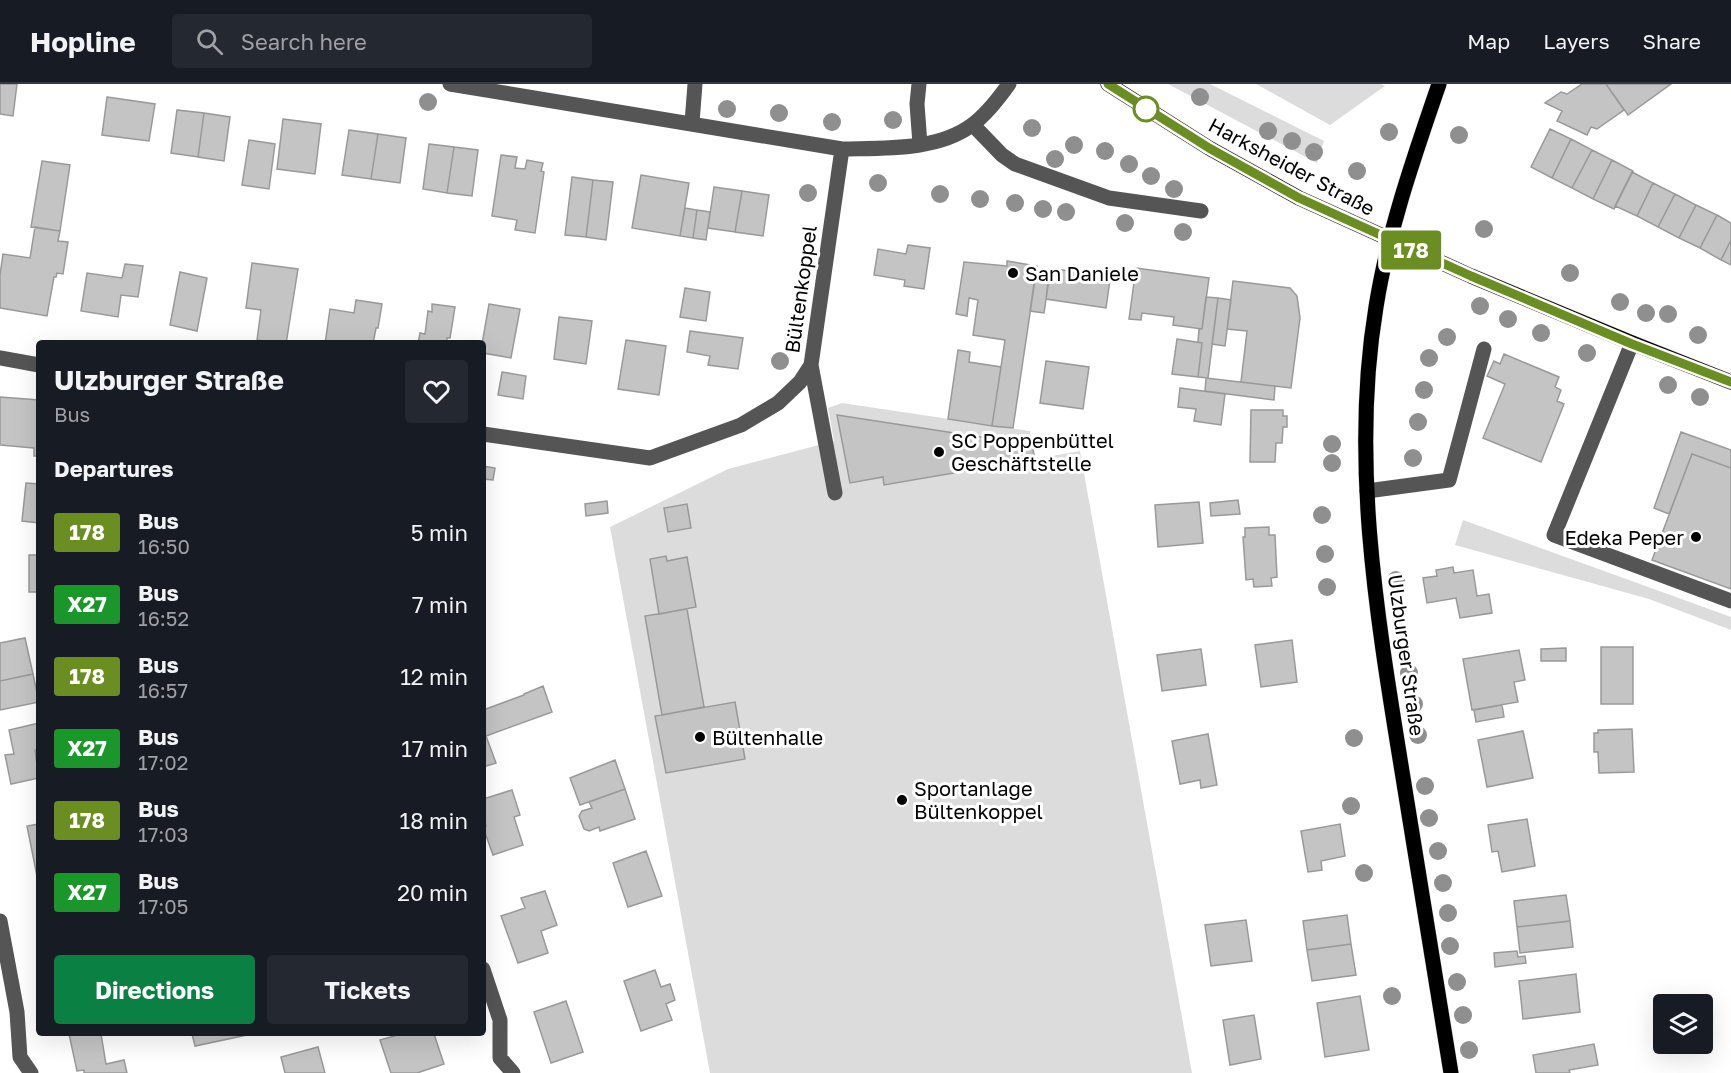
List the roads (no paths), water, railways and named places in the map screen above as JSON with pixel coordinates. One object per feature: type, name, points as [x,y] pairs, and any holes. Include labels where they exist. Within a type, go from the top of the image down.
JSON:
[{"type":"main road","name":"Harksheider Straße","points":[[1108,84],[1146,110],[1299,198],[1390,241],[1632,344],[1731,382]]},
{"type":"main road","name":"Ulzburger Straße","points":[[1439,84],[1414,155],[1390,241],[1375,309],[1368,389],[1367,491],[1378,620],[1451,1073]]},
{"type":"street","points":[[450,84],[842,149],[930,143],[956,135],[973,125],[1001,96],[1009,84]]},
{"type":"street","points":[[692,123],[696,84]]},
{"type":"street","points":[[919,84],[917,104],[920,144]]},
{"type":"street","points":[[973,125],[1002,155],[1015,164],[1109,198],[1201,211]]},
{"type":"street","name":"Bültenkoppel","points":[[486,434],[650,458],[741,425],[778,403],[800,382],[811,365],[842,149]]},
{"type":"street","points":[[1632,344],[1554,535],[1731,601]]},
{"type":"street","points":[[1367,491],[1449,480],[1484,350]]},
{"type":"street","points":[[0,358],[36,364]]},
{"type":"street","points":[[811,365],[835,493]]},
{"type":"street","points":[[0,921],[17,1012],[20,1057],[32,1073]]},
{"type":"street","points":[[486,978],[500,1020],[500,1058],[513,1073]]},
{"type":"place","name":"San Daniele","points":[[1013,273]]},
{"type":"place","name":"SC Poppenbüttel Geschäftstelle","points":[[939,452]]},
{"type":"place","name":"Edeka Peper","points":[[1696,537]]},
{"type":"place","name":"Bültenhalle","points":[[700,737]]},
{"type":"place","name":"Sportanlage Bültenkoppel","points":[[902,800]]}]
